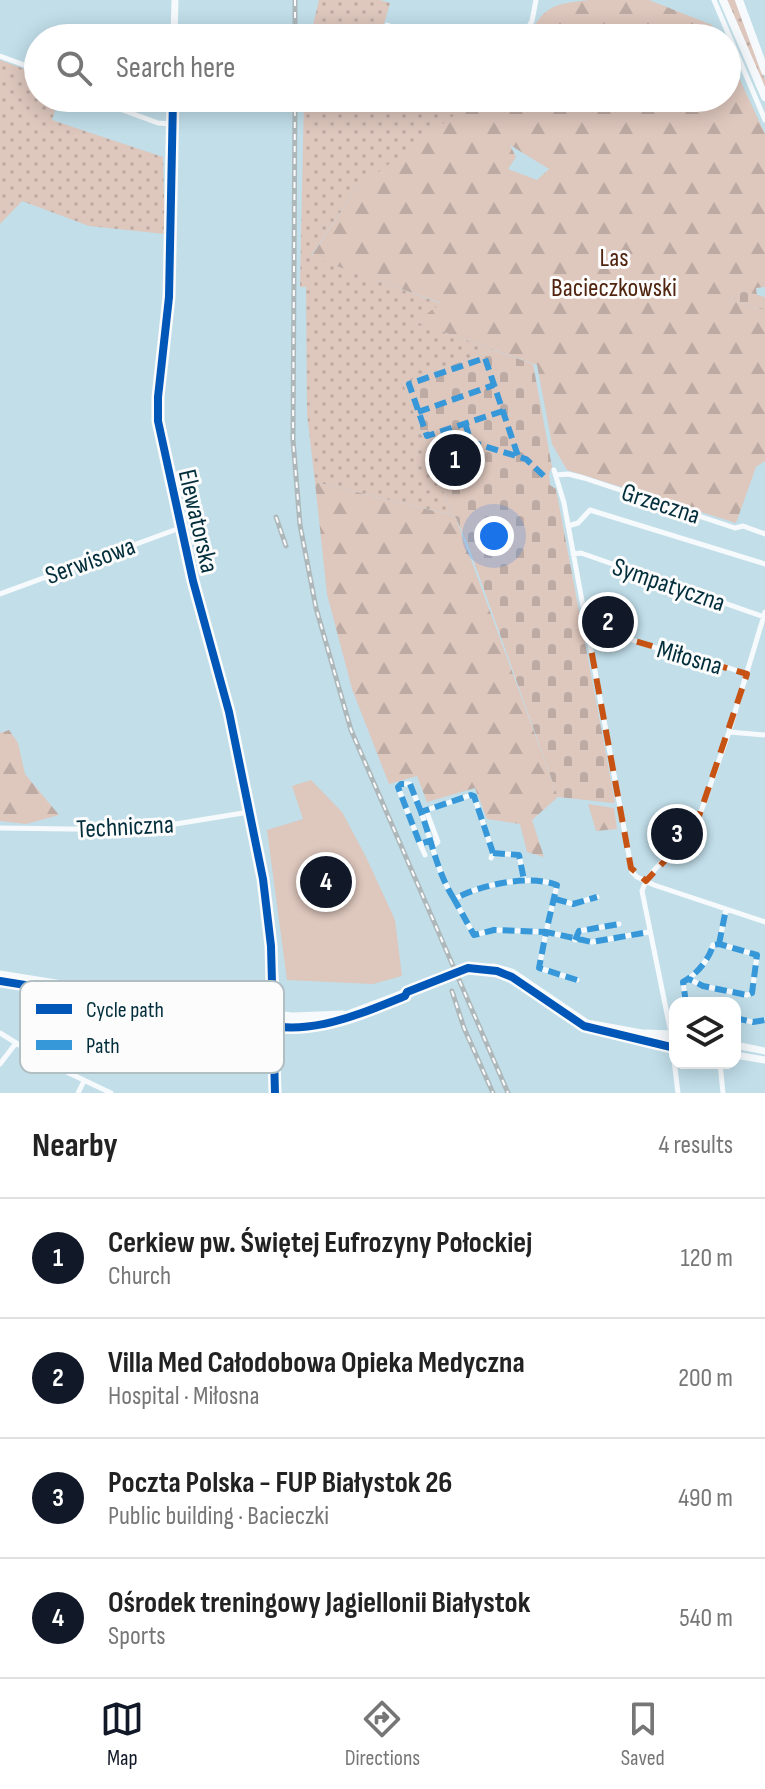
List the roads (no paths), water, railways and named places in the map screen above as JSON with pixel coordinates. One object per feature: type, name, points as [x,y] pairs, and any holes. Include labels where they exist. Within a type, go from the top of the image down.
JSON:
[{"type":"main road","points":[[723,0],[733,24]]},
{"type":"main road","points":[[739,0],[765,71]]},
{"type":"main road","points":[[741,42],[765,97]]},
{"type":"street","points":[[174,24],[175,0]]},
{"type":"street","points":[[530,24],[536,0]]},
{"type":"street","points":[[714,0],[724,24]]},
{"type":"street","points":[[0,56],[24,65]]},
{"type":"street","points":[[741,64],[765,120]]},
{"type":"street","points":[[128,112],[158,123],[173,124]]},
{"type":"street","name":"Elewatorska","points":[[173,112],[169,297],[158,401],[161,442],[180,528],[229,712],[263,879],[274,953],[274,981]]},
{"type":"street","name":"Grzeczna","points":[[568,526],[555,473],[568,474],[735,528],[743,526],[765,534]]},
{"type":"street","points":[[765,564],[590,510],[578,523],[568,526],[631,868],[635,875],[646,881],[765,922]]},
{"type":"street","name":"Serwisowa","points":[[0,594],[180,528]]},
{"type":"street","name":"Sympatyczna","points":[[573,554],[581,553],[764,614]]},
{"type":"street","points":[[669,1020],[642,899],[646,881],[695,828],[729,732],[764,614]]},
{"type":"street","name":"Miłosna","points":[[587,627],[665,651],[672,649],[747,674]]},
{"type":"street","points":[[729,732],[765,735]]},
{"type":"street","points":[[425,855],[398,787],[401,784],[410,784],[424,811],[436,862],[474,935],[494,930],[546,932],[592,942],[649,932]]},
{"type":"street","points":[[424,811],[474,796],[492,855],[519,855],[524,880]]},
{"type":"street","name":"Techniczna","points":[[0,828],[139,830],[249,812]]},
{"type":"street","points":[[420,844],[433,843]]},
{"type":"street","points":[[454,899],[524,880],[557,885],[539,968],[577,980]]},
{"type":"street","points":[[555,899],[573,904],[597,897]]},
{"type":"street","points":[[719,944],[726,909]]},
{"type":"street","points":[[575,940],[579,931],[619,924]]},
{"type":"street","points":[[685,997],[683,982],[710,957],[713,945],[757,955],[752,993],[747,995],[703,986],[689,979]]},
{"type":"street","points":[[284,1017],[345,1014],[464,970],[494,967],[512,972],[587,1023],[669,1037]]},
{"type":"street","points":[[0,974],[43,981]]},
{"type":"street","points":[[741,1019],[765,1020]]},
{"type":"street","points":[[0,1033],[20,1045]]},
{"type":"street","points":[[0,1064],[16,1043]]},
{"type":"street","points":[[741,1046],[765,1051]]},
{"type":"street","points":[[741,1056],[765,1060]]},
{"type":"street","points":[[675,1069],[678,1093]]},
{"type":"street","points":[[721,1069],[723,1093]]},
{"type":"street","points":[[70,1073],[111,1093]]},
{"type":"street","name":"Elewatorska","points":[[275,1073],[275,1093]]},
{"type":"street","points":[[78,1093],[84,1081]]},
{"type":"railway","points":[[295,0],[295,24]]},
{"type":"railway","points":[[295,112],[293,440],[300,525],[316,608],[351,730],[508,1093]]},
{"type":"railway","points":[[276,517],[286,546]]},
{"type":"railway","points":[[452,991],[464,1028],[493,1093]]},
{"type":"place","name":"Cerkiew pw. Świętej Eufrozyny Połockiej","points":[[455,460]]},
{"type":"place","name":"Villa Med Całodobowa Opieka Medyczna","points":[[608,622]]},
{"type":"place","name":"Poczta Polska - FUP Białystok 26","points":[[677,834]]},
{"type":"place","name":"Ośrodek treningowy Jagiellonii Białystok","points":[[326,882]]},
{"type":"park label","name":"Las Bacieczkowski","points":[[614,272]]}]
